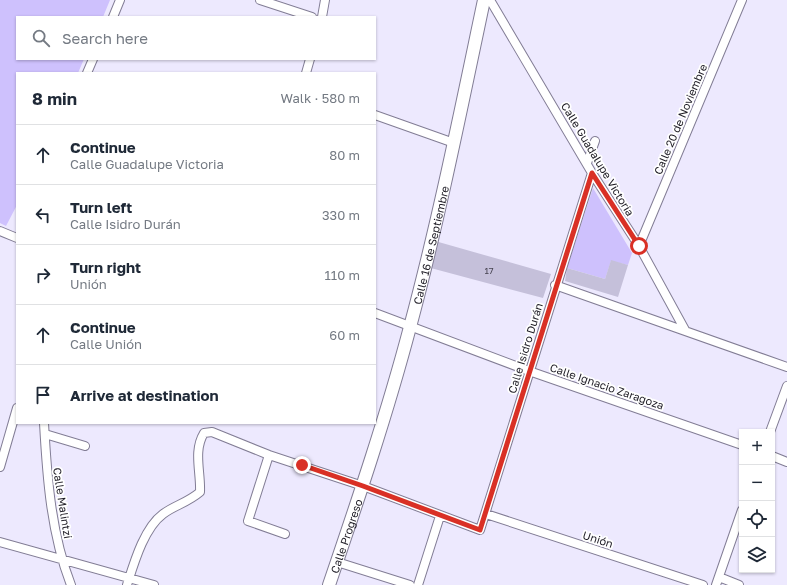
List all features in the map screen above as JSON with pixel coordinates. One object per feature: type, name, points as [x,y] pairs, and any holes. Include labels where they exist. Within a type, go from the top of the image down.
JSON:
[{"type":"street","points":[[112,16],[120,0]]},
{"type":"street","points":[[260,0],[309,16]]},
{"type":"street","points":[[322,16],[325,0]]},
{"type":"street","name":"Calle 16 de Septiembre","points":[[363,486],[410,326],[454,143],[484,0]]},
{"type":"street","name":"Calle Guadalupe Victoria","points":[[490,0],[592,173],[639,246],[685,330]]},
{"type":"street","name":"Calle 20 de Noviembre","points":[[639,246],[742,0]]},
{"type":"street","points":[[87,72],[93,60]]},
{"type":"street","points":[[306,72],[310,60]]},
{"type":"street","points":[[376,116],[454,143]]},
{"type":"street","points":[[587,163],[595,141]]},
{"type":"street","name":"Calle Isidro Durán","points":[[440,516],[480,530],[555,285],[592,173]]},
{"type":"street","points":[[0,231],[16,238]]},
{"type":"street","points":[[555,285],[787,367]]},
{"type":"street","name":"Calle Ignacio Zaragoza","points":[[376,313],[529,371],[739,443]]},
{"type":"street","points":[[771,429],[787,386]]},
{"type":"street","points":[[0,467],[16,411]]},
{"type":"street","name":"Calle Malintzi","points":[[44,424],[47,469],[61,559],[71,585]]},
{"type":"street","points":[[128,582],[148,530],[162,514],[189,501],[200,492],[201,478],[198,464],[199,442],[204,433],[212,432],[269,455],[363,486],[440,516],[418,585]]},
{"type":"street","points":[[45,434],[85,446]]},
{"type":"street","points":[[269,455],[248,521],[285,534]]},
{"type":"street","points":[[775,457],[787,462]]},
{"type":"street","name":"Calle Progreso","points":[[329,585],[363,486]]},
{"type":"street","name":"Unión","points":[[486,514],[703,585]]},
{"type":"street","points":[[716,585],[739,519]]},
{"type":"street","points":[[0,542],[61,559],[128,582],[154,585]]},
{"type":"street","points":[[337,562],[410,585]]},
{"type":"street","points":[[673,585],[676,576]]},
{"type":"street","points":[[719,576],[739,585]]},
{"type":"shaded area","points":[[0,0],[110,0],[103,16],[16,16],[16,60],[84,60],[78,72],[16,72],[16,207],[6,226],[0,223]]},
{"type":"shaded area","points":[[593,188],[632,253],[628,265],[611,261],[605,279],[567,268]]},
{"type":"building","points":[[435,241],[551,274],[543,298],[427,267]]},
{"type":"building","points":[[611,260],[628,265],[618,297],[565,281],[567,268],[605,279]]},
{"type":"route","points":[[302,465],[480,530],[555,285],[592,173],[639,246]]}]
